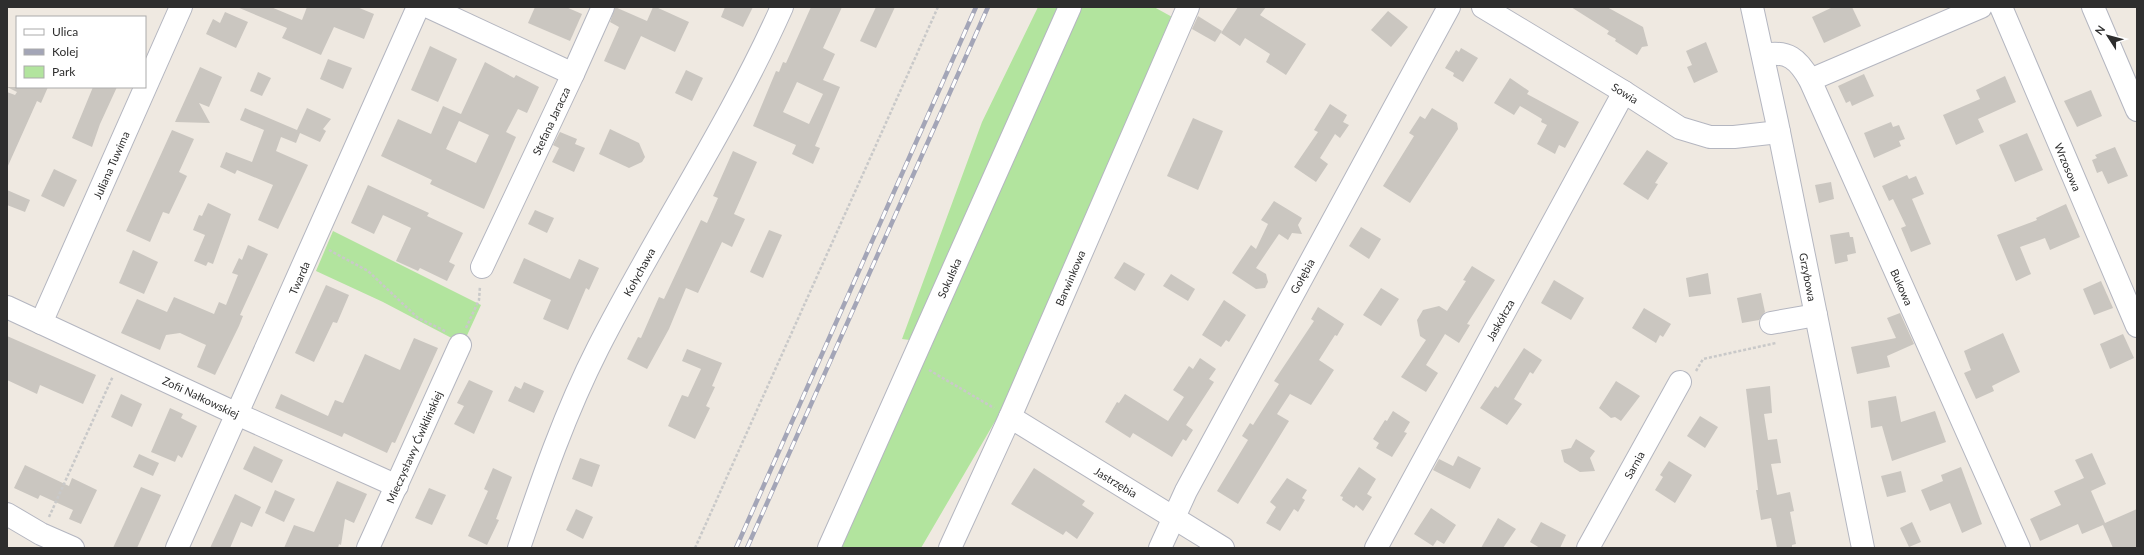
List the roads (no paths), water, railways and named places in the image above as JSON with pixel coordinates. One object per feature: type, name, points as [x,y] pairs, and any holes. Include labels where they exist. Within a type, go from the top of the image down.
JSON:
[{"type":"street","name":"Juliana Tuwima","points":[[146,85],[180,7]]},
{"type":"street","points":[[573,74],[603,7]]},
{"type":"street","name":"Kołychawa","points":[[518,548],[559,434],[587,371],[750,71],[782,7]]},
{"type":"street","name":"Sokulska","points":[[828,548],[1070,7]]},
{"type":"street","name":"Barwinkowa","points":[[950,548],[1010,417],[1188,7]]},
{"type":"street","name":"Gołębia","points":[[1160,548],[1186,491],[1449,7]]},
{"type":"street","name":"Sowia","points":[[1483,7],[1624,92],[1666,120],[1695,134],[1710,137],[1734,137],[1779,132]]},
{"type":"street","name":"Grzybowa","points":[[1752,7],[1779,132],[1863,548]]},
{"type":"street","points":[[1810,80],[1981,7]]},
{"type":"street","name":"Wrzosowa","points":[[2000,7],[2137,326]]},
{"type":"street","points":[[2093,7],[2137,110]]},
{"type":"street","name":"Stefana Jaracza","points":[[415,9],[573,74],[482,267]]},
{"type":"street","name":"Twarda","points":[[177,548],[314,243],[415,9]]},
{"type":"street","name":"Bukowa","points":[[1763,55],[1775,53],[1786,55],[1803,67],[1810,80],[2019,548]]},
{"type":"street","name":"Juliana Tuwima","points":[[42,323],[145,88]]},
{"type":"street","name":"Jaskółcza","points":[[1376,548],[1624,92]]},
{"type":"street","name":"Zofii Nałkowskiej","points":[[7,308],[397,486]]},
{"type":"street","points":[[1771,323],[1816,315]]},
{"type":"street","name":"Mieczysławy Ćwiklińskiej","points":[[368,548],[461,342]]},
{"type":"street","name":"Sarnia","points":[[1588,548],[1686,380]]},
{"type":"street","name":"Jastrzębia","points":[[1010,417],[1222,548]]},
{"type":"street","points":[[7,514],[41,534],[73,548]]},
{"type":"railway","points":[[736,548],[976,7]]},
{"type":"railway","points":[[747,548],[988,7]]}]
